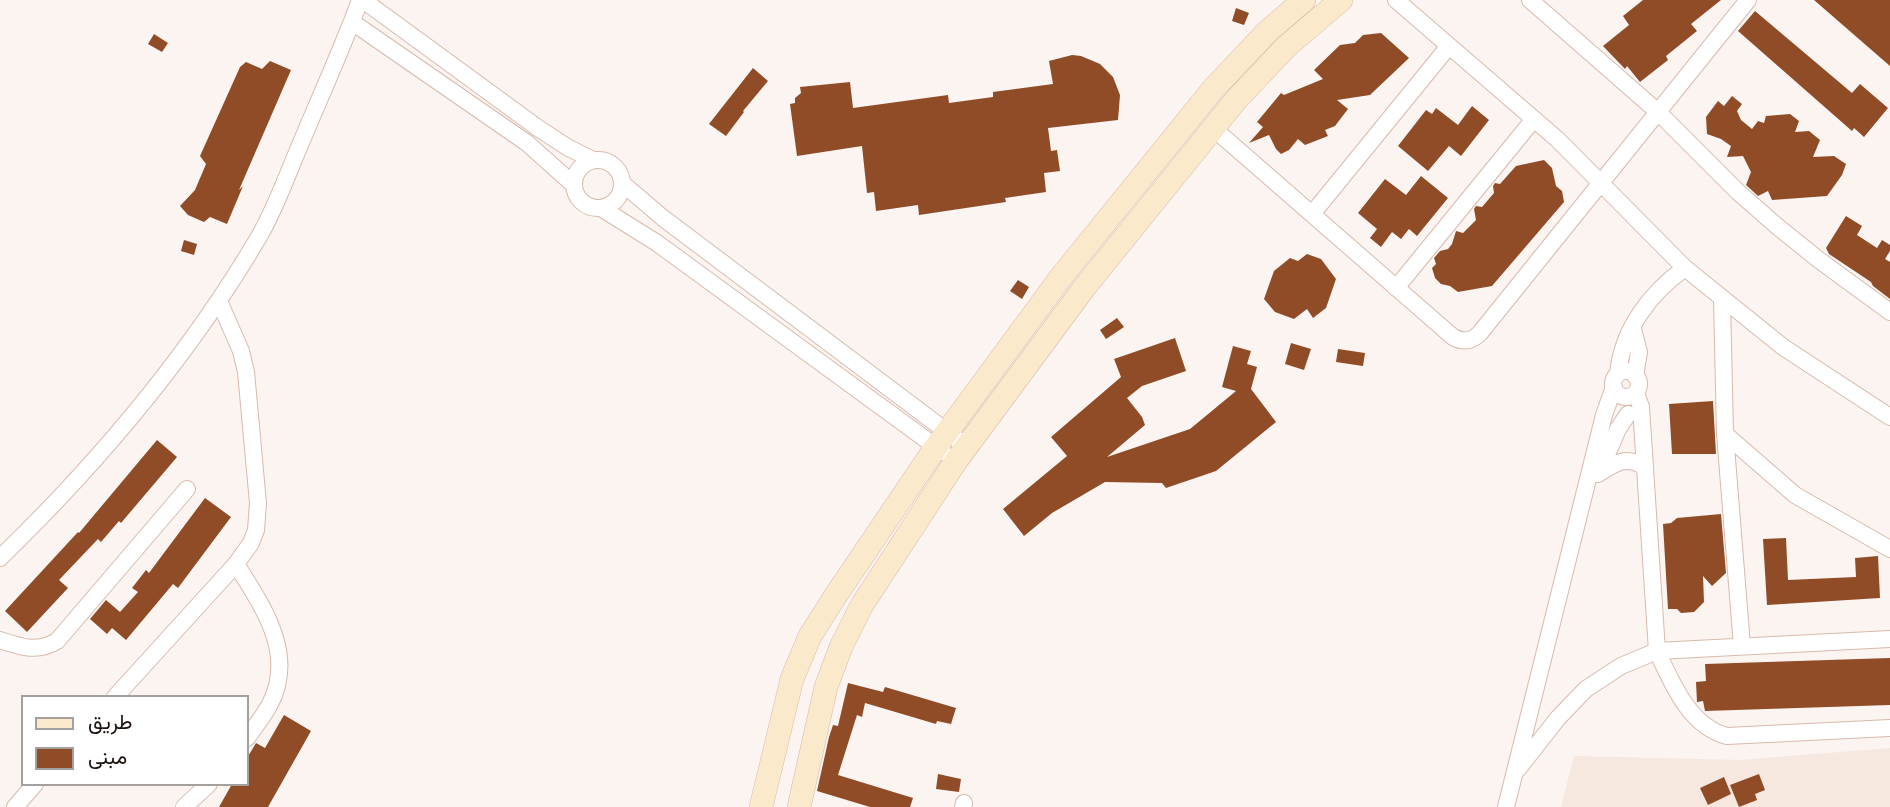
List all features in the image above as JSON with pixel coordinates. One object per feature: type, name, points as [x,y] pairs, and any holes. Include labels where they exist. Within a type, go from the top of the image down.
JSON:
[{"type":"street","points":[[0,558],[86,471],[141,407],[192,341],[219,300],[261,233],[361,0],[566,147],[593,160],[606,161],[613,165],[619,172],[621,190],[613,202],[601,208]]},
{"type":"street","points":[[761,807],[786,701],[802,654],[829,605],[942,440],[1061,276],[1188,118],[1240,59],[1304,0]]},
{"type":"street","points":[[799,807],[832,668],[862,605],[961,453],[1084,288],[1213,128],[1261,73],[1341,0]]},
{"type":"street","points":[[1396,0],[1580,161],[1685,268],[1783,347],[1890,417]]},
{"type":"street","points":[[1530,0],[1658,112],[1778,227],[1890,312]]},
{"type":"street","points":[[1213,128],[1453,337],[1471,340],[1480,333],[1748,0]]},
{"type":"street","points":[[352,22],[527,143],[574,185],[580,199],[593,207],[601,208],[657,243],[961,453]]},
{"type":"street","points":[[1312,214],[1450,46]]},
{"type":"street","points":[[1396,288],[1534,119]]},
{"type":"street","points":[[574,185],[579,169],[593,160]]},
{"type":"street","points":[[622,183],[942,440]]},
{"type":"street","points":[[1642,440],[1634,430],[1628,414],[1623,388],[1621,350],[1654,294],[1685,268]]},
{"type":"street","points":[[1722,299],[1725,434],[1742,646]]},
{"type":"street","points":[[117,695],[236,564],[251,543],[256,530],[258,503],[246,372],[241,351],[219,300]]},
{"type":"street","points":[[1506,807],[1593,477],[1604,415],[1623,388],[1639,384],[1635,376],[1639,352],[1633,328]]},
{"type":"street","points":[[1623,388],[1641,403],[1657,651],[1672,683],[1688,708],[1706,727],[1735,737],[1890,728]]},
{"type":"street","points":[[1593,477],[1628,414]]},
{"type":"street","points":[[1725,434],[1795,495],[1890,549]]},
{"type":"street","points":[[1593,477],[1620,460],[1636,461],[1645,467]]},
{"type":"street","points":[[0,640],[19,647],[36,649],[57,641],[187,489]]},
{"type":"street","points":[[236,564],[268,616],[279,651],[280,670],[270,705],[248,737]]},
{"type":"street","points":[[1514,774],[1558,718],[1586,689],[1620,666],[1657,651],[1890,639]]},
{"type":"street","points":[[802,654],[815,663],[832,668]]},
{"type":"street","points":[[15,807],[34,786]]},
{"type":"street","points":[[184,807],[207,786]]},
{"type":"shaded area","points":[[1890,748],[1890,807],[1561,807],[1574,756],[1740,760]]},
{"type":"building","points":[[1643,0],[1721,0],[1691,24],[1697,31],[1666,56],[1668,60],[1640,82],[1627,66],[1625,69],[1603,46],[1629,25],[1623,16]]},
{"type":"building","points":[[1814,0],[1890,0],[1890,66]]},
{"type":"building","points":[[1236,8],[1249,13],[1244,25],[1232,21]]},
{"type":"building","points":[[1755,11],[1852,93],[1860,84],[1888,108],[1864,137],[1854,128],[1852,131],[1738,31]]},
{"type":"building","points":[[1381,33],[1409,58],[1370,95],[1337,100],[1348,109],[1335,126],[1325,130],[1328,136],[1305,145],[1298,139],[1289,150],[1281,154],[1269,135],[1249,143],[1263,127],[1257,122],[1281,93],[1284,95],[1323,79],[1314,70],[1340,45],[1355,43],[1363,35]]},
{"type":"building","points":[[154,34],[168,43],[162,52],[148,44]]},
{"type":"building","points":[[1072,55],[1100,64],[1113,77],[1120,95],[1118,120],[1048,128],[1051,151],[1057,150],[1060,171],[1044,173],[1046,192],[1005,198],[1006,202],[919,215],[918,205],[876,211],[874,192],[867,193],[862,146],[797,156],[790,104],[795,103],[795,98],[801,93],[800,87],[850,82],[853,108],[948,95],[949,103],[993,97],[993,92],[1053,84],[1049,61]]},
{"type":"building","points":[[270,61],[291,70],[227,224],[210,217],[204,222],[188,215],[180,206],[195,190],[206,164],[200,156],[240,67],[246,62],[262,69]]},
{"type":"building","points":[[753,68],[768,81],[726,136],[709,124]]},
{"type":"building","points":[[1732,96],[1742,104],[1737,111],[1741,120],[1752,129],[1758,121],[1764,123],[1766,116],[1790,114],[1799,121],[1795,132],[1809,131],[1820,140],[1813,157],[1834,156],[1846,164],[1842,175],[1827,196],[1772,200],[1768,191],[1758,196],[1746,185],[1751,172],[1743,156],[1727,157],[1731,146],[1707,134],[1706,117],[1718,101],[1724,106]]},
{"type":"building","points":[[1472,106],[1489,120],[1461,156],[1449,146],[1428,171],[1398,146],[1426,110],[1432,114],[1436,108],[1458,125]]},
{"type":"building","points":[[1544,160],[1552,168],[1556,186],[1562,191],[1564,202],[1492,286],[1458,292],[1441,284],[1435,278],[1432,268],[1436,264],[1434,258],[1440,251],[1448,249],[1456,231],[1463,233],[1476,220],[1474,209],[1476,206],[1482,207],[1494,193],[1495,183],[1500,184],[1516,166]]},
{"type":"building","points":[[1421,176],[1448,198],[1417,236],[1409,229],[1401,239],[1392,232],[1381,247],[1370,238],[1377,229],[1358,213],[1385,179],[1406,195]]},
{"type":"building","points":[[1846,216],[1862,226],[1857,235],[1877,248],[1882,240],[1890,245],[1885,259],[1890,262],[1890,299],[1871,282],[1829,254],[1826,248]]},
{"type":"building","points":[[184,240],[197,244],[194,255],[181,251]]},
{"type":"building","points":[[1307,254],[1321,259],[1336,279],[1326,308],[1313,318],[1307,309],[1294,319],[1275,312],[1264,299],[1274,271],[1290,258],[1298,261]]},
{"type":"building","points":[[1018,280],[1029,287],[1022,299],[1010,291]]},
{"type":"building","points":[[1117,318],[1124,327],[1106,339],[1100,330]]},
{"type":"building","points":[[1175,338],[1186,371],[1142,386],[1127,398],[1145,425],[1107,457],[1190,429],[1236,391],[1222,387],[1233,346],[1251,351],[1247,364],[1257,367],[1251,389],[1276,422],[1216,471],[1166,488],[1162,483],[1105,482],[1052,513],[1024,536],[1003,509],[1067,456],[1051,437],[1121,377],[1114,359]]},
{"type":"building","points":[[1291,343],[1311,349],[1304,370],[1285,364]]},
{"type":"building","points":[[1338,349],[1365,353],[1363,366],[1336,362]]},
{"type":"building","points":[[1713,401],[1716,454],[1672,454],[1669,404]]},
{"type":"building","points":[[157,440],[177,457],[121,523],[119,521],[101,542],[98,539],[59,580],[68,588],[27,632],[5,611],[79,533]]},
{"type":"building","points":[[205,498],[231,517],[178,588],[173,584],[126,640],[112,628],[107,634],[90,619],[106,600],[120,612],[138,592],[132,588],[146,570],[149,573]]},
{"type":"building","points":[[1721,514],[1726,573],[1712,586],[1703,576],[1704,602],[1694,612],[1681,613],[1677,609],[1668,609],[1663,524],[1671,523],[1677,518]]},
{"type":"building","points":[[1786,538],[1788,580],[1856,577],[1855,558],[1878,556],[1880,598],[1767,605],[1763,539]]},
{"type":"building","points":[[1890,658],[1890,705],[1705,711],[1703,701],[1697,702],[1696,682],[1706,681],[1705,664]]},
{"type":"building","points":[[848,683],[883,692],[885,687],[956,708],[951,724],[937,721],[936,724],[865,703],[862,717],[857,715],[838,775],[913,798],[910,807],[870,807],[817,791],[829,737],[833,725],[838,726]]},
{"type":"building","points":[[284,715],[311,731],[268,807],[219,807],[231,786],[248,786],[248,756],[256,743],[265,748]]},
{"type":"building","points":[[938,774],[961,779],[959,792],[936,789]]},
{"type":"building","points":[[1759,774],[1765,790],[1755,794],[1757,800],[1739,807],[1730,785]]},
{"type":"building","points":[[1724,777],[1731,794],[1708,805],[1700,788]]}]
